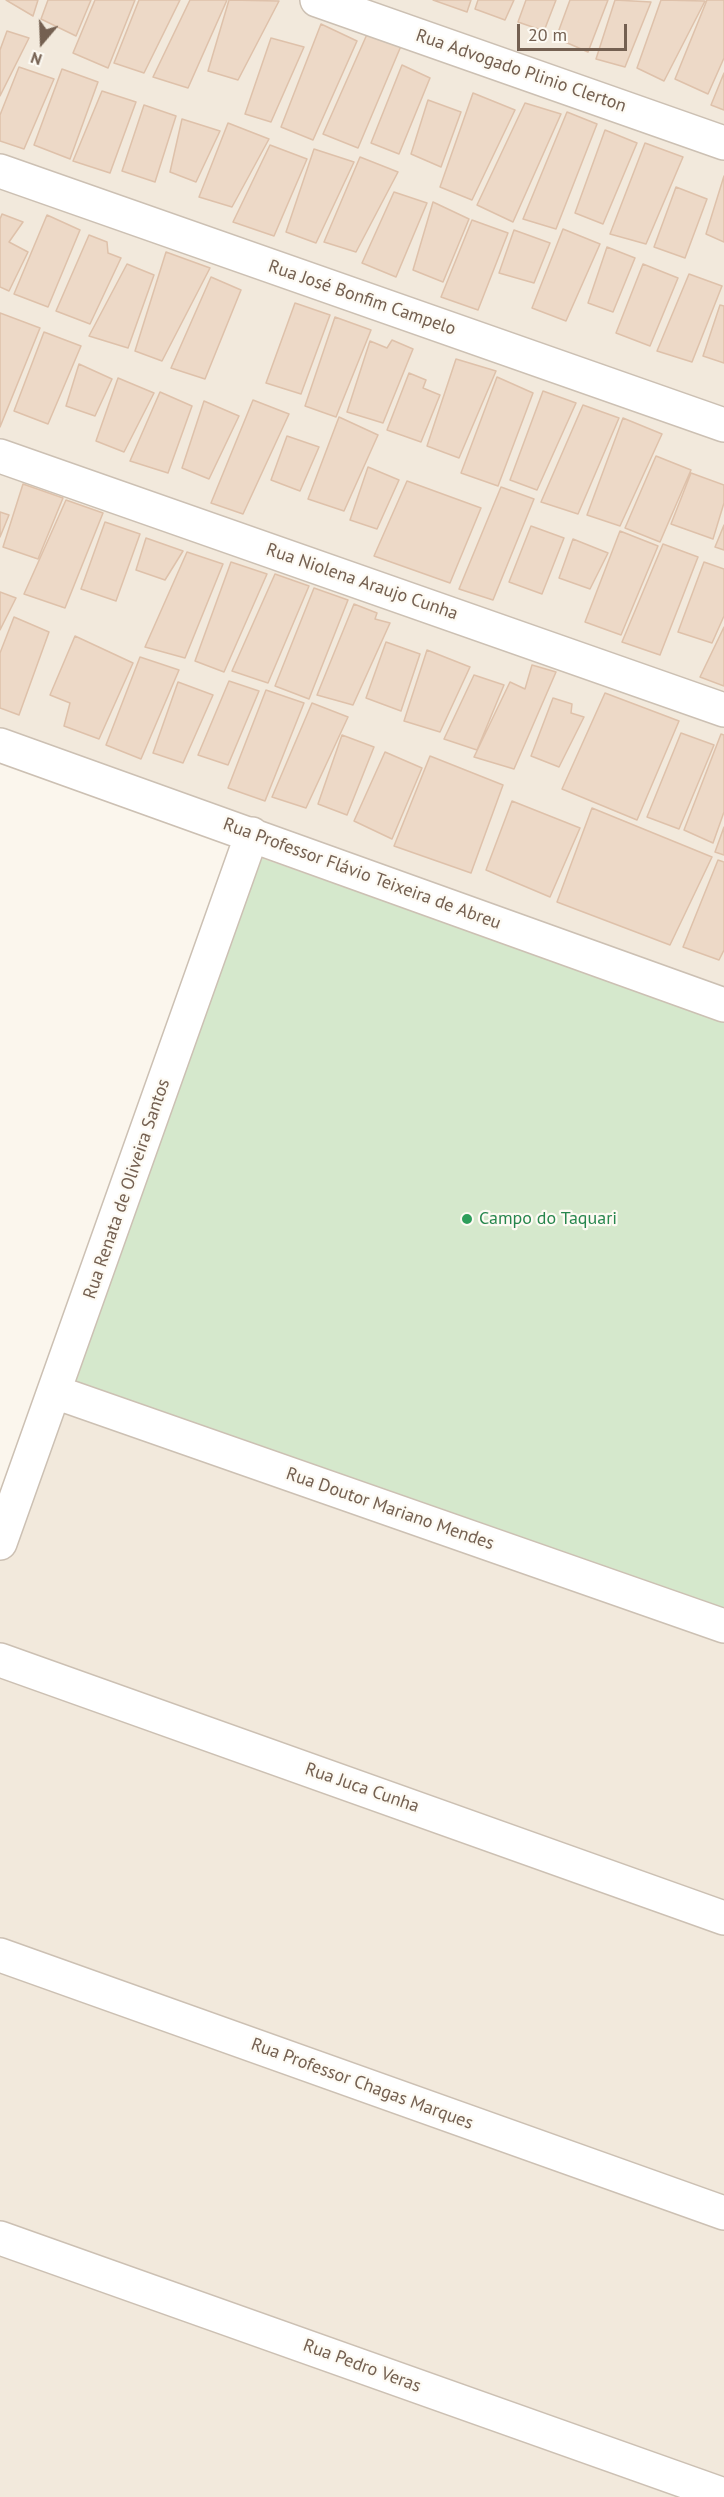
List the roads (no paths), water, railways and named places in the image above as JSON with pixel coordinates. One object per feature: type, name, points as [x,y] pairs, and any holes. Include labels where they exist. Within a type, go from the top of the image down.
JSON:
[{"type":"street","name":"Rua Advogado Plinio Clerton","points":[[317,0],[724,143]]},
{"type":"street","name":"Rua José Bonfim Campelo","points":[[0,171],[724,425]]},
{"type":"street","name":"Rua Niolena Araujo Cunha","points":[[0,456],[724,710]]},
{"type":"street","name":"Rua Professor Flávio Teixeira de Abreu","points":[[0,745],[724,1003]]},
{"type":"street","name":"Rua Renata de Oliveira Santos","points":[[0,1543],[252,834]]},
{"type":"street","name":"Rua Doutor Mariano Mendes","points":[[55,1392],[724,1626]]},
{"type":"street","name":"Rua Juca Cunha","points":[[0,1660],[724,1918]]},
{"type":"street","name":"Rua Professor Chagas Marques","points":[[0,1955],[724,2213]]},
{"type":"street","name":"Rua Pedro Veras","points":[[0,2238],[724,2495]]},
{"type":"place","name":"Campo do Taquari","points":[[467,1219]]}]
